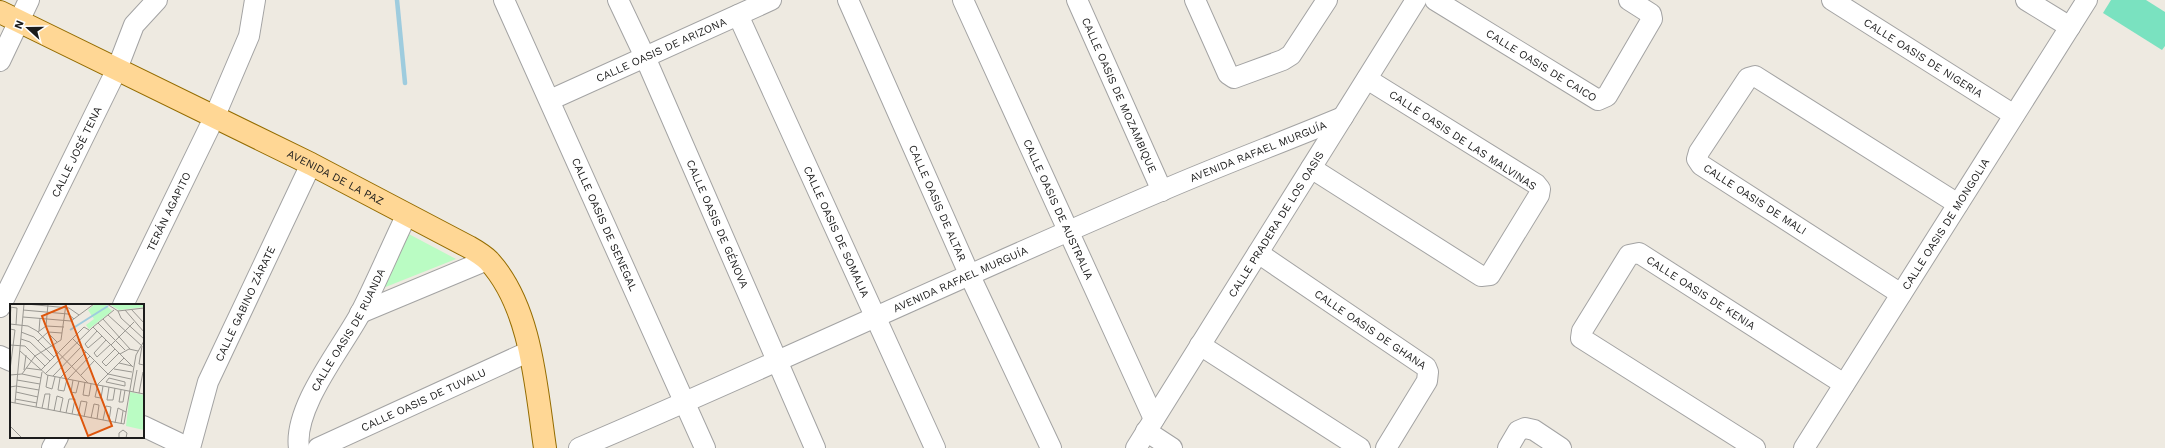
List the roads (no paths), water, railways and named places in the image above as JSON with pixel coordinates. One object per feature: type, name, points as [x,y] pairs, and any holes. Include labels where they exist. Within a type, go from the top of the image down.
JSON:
[{"type":"main road","name":"AVENIDA DE LA PAZ","points":[[0,12],[214,118],[311,164],[469,247],[487,260],[496,270],[517,308],[530,352],[545,448]]},
{"type":"street","points":[[0,61],[20,22],[29,0]]},
{"type":"street","name":"CALLE JOSÉ TENA","points":[[0,307],[117,70],[134,25],[157,0]]},
{"type":"street","name":"TERÁN AGAPITO","points":[[123,304],[214,118],[249,36],[255,0]]},
{"type":"street","name":"CALLE OASIS DE SENEGAL","points":[[504,0],[550,100],[704,448]]},
{"type":"street","name":"CALLE OASIS DE GÉNOVA","points":[[618,0],[645,57],[815,448]]},
{"type":"street","name":"CALLE OASIS DE ARIZONA","points":[[550,100],[771,0]]},
{"type":"street","name":"CALLE OASIS DE ALTAR","points":[[848,0],[970,276],[1051,448]]},
{"type":"street","name":"CALLE OASIS DE AUSTRALIA","points":[[963,0],[1069,232],[1150,425]]},
{"type":"street","name":"CALLE OASIS DE MOZAMBIQUE","points":[[1077,0],[1162,191]]},
{"type":"street","points":[[1195,0],[1228,74],[1234,78],[1283,60],[1291,55],[1327,0]]},
{"type":"street","name":"CALLE PRADERA DE LOS OASIS","points":[[1136,448],[1416,0]]},
{"type":"street","name":"CALLE OASIS DE CAICO","points":[[1435,0],[1598,100],[1607,96],[1652,19],[1651,14],[1629,0]]},
{"type":"street","name":"CALLE OASIS DE NIGERIA","points":[[1832,0],[2014,115]]},
{"type":"street","points":[[2026,0],[2070,27]]},
{"type":"street","name":"CALLE OASIS DE MONGOLIA","points":[[1804,448],[2087,0]]},
{"type":"street","name":"CALLE OASIS DE SOMALIA","points":[[738,15],[935,448]]},
{"type":"street","name":"CALLE OASIS DE MALI","points":[[1902,294],[1701,165],[1698,159],[1700,152],[1748,78],[1755,76],[1958,204]]},
{"type":"street","name":"CALLE OASIS DE LAS MALVINAS","points":[[1311,168],[1481,276],[1490,275],[1539,194],[1540,189],[1536,184],[1367,79]]},
{"type":"street","name":"AVENIDA RAFAEL MURGUÍA","points":[[579,448],[685,403],[875,317],[1162,191],[1343,117]]},
{"type":"street","name":"CALLE GABINO ZÁRATE","points":[[190,448],[208,382],[311,164]]},
{"type":"street","name":"CALLE OASIS DE RUANDA","points":[[299,448],[298,440],[305,408],[360,313],[407,214]]},
{"type":"street","name":"CALLE OASIS DE GHANA","points":[[1258,253],[1426,367],[1428,372],[1427,381],[1386,448]]},
{"type":"street","name":"CALLE OASIS DE KENIA","points":[[1755,448],[1581,338],[1582,330],[1629,255],[1639,253],[1844,384]]},
{"type":"street","points":[[360,313],[487,260]]},
{"type":"street","points":[[1200,345],[1360,448]]},
{"type":"street","name":"CALLE OASIS DE TUVALU","points":[[318,448],[530,352]]},
{"type":"street","points":[[0,356],[10,361]]},
{"type":"street","points":[[1150,425],[1172,448]]},
{"type":"street","points":[[144,426],[190,448]]},
{"type":"street","points":[[1508,448],[1518,431],[1525,428],[1534,430],[1561,448]]},
{"type":"street","points":[[52,448],[57,438]]},
{"type":"waterway","points":[[397,0],[405,83]]}]
